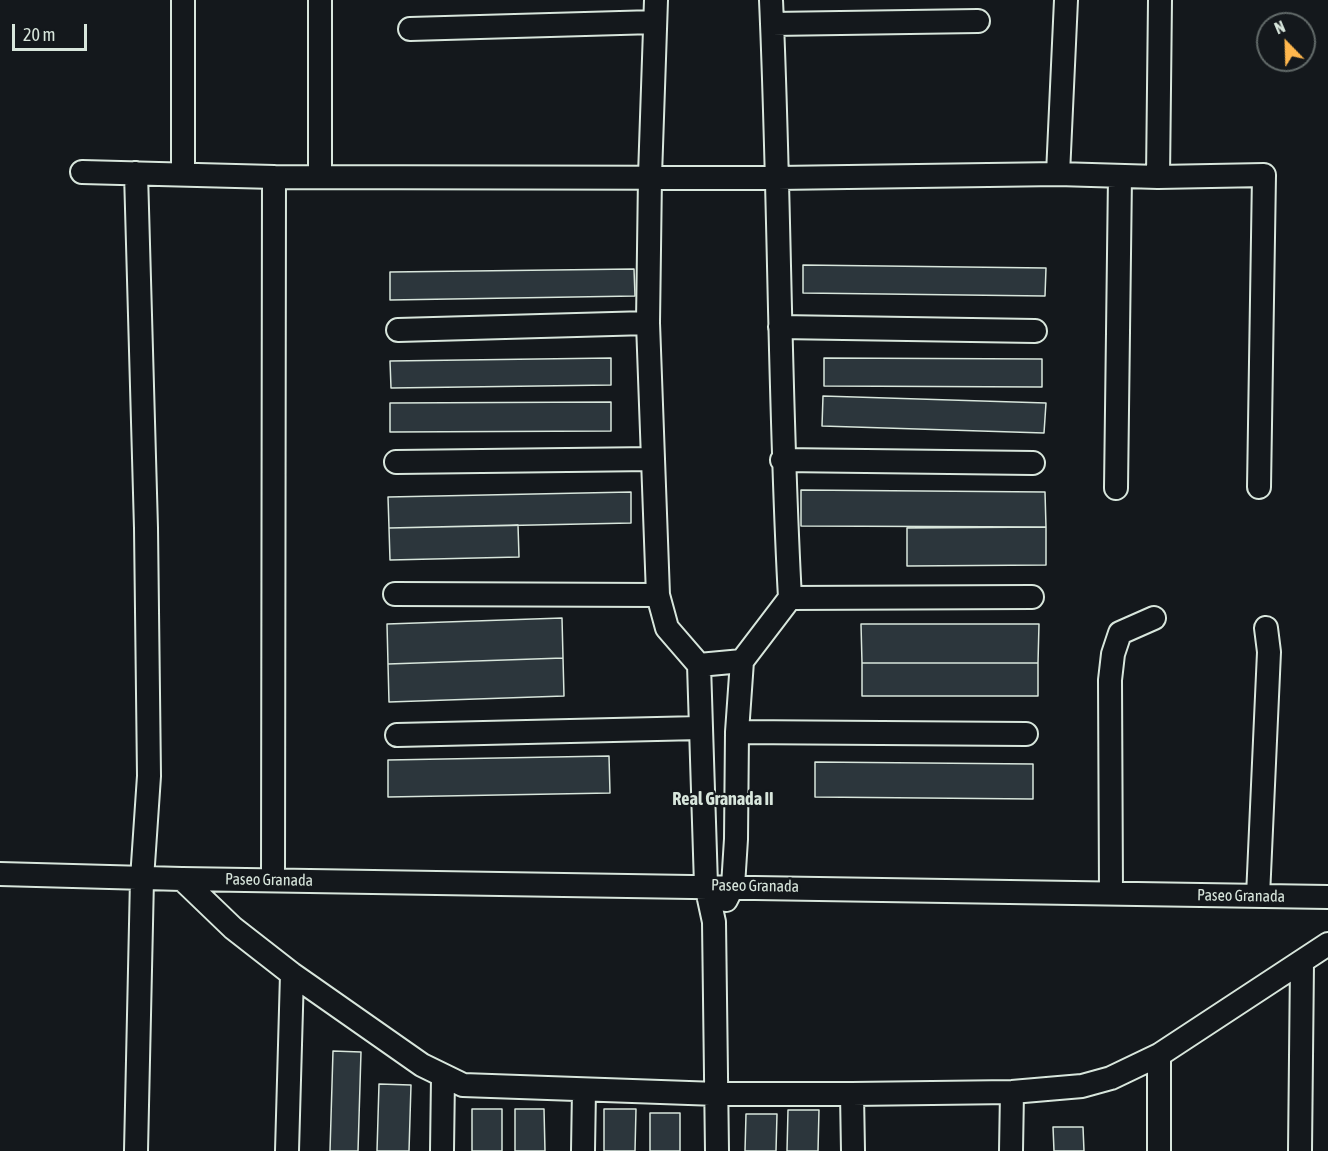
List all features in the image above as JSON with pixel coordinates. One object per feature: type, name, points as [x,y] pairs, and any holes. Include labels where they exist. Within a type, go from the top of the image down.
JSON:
[{"type":"street","points":[[183,0],[183,174]]},
{"type":"street","points":[[320,0],[320,177]]},
{"type":"street","points":[[714,922],[733,886],[736,839],[736,732],[742,661],[790,598],[782,460],[778,178],[771,0]]},
{"type":"street","points":[[1058,174],[1066,0]]},
{"type":"street","points":[[1158,177],[1160,0]]},
{"type":"street","points":[[410,29],[656,11],[648,323],[658,595],[667,628],[699,665],[706,885],[714,922],[717,1151]]},
{"type":"street","points":[[772,24],[978,21]]},
{"type":"street","points":[[82,172],[274,177],[778,178],[1058,174],[1158,177],[1264,175],[1259,487]]},
{"type":"street","points":[[136,173],[146,528],[149,776],[142,879],[136,1151]]},
{"type":"street","points":[[1116,488],[1120,176]]},
{"type":"street","points":[[273,880],[274,177]]},
{"type":"street","points":[[398,330],[648,323]]},
{"type":"street","points":[[780,327],[1035,331]]},
{"type":"street","points":[[396,462],[652,459]]},
{"type":"street","points":[[782,460],[1033,463]]},
{"type":"street","points":[[395,594],[658,595]]},
{"type":"street","points":[[790,598],[1032,597]]},
{"type":"street","points":[[1111,893],[1110,680],[1113,654],[1120,633],[1154,618]]},
{"type":"street","points":[[1258,896],[1269,652],[1266,628]]},
{"type":"street","points":[[699,665],[742,661]]},
{"type":"street","points":[[397,735],[700,728]]},
{"type":"street","points":[[736,732],[1026,734]]},
{"type":"street","name":"Paseo Granada","points":[[0,874],[142,879],[706,885],[1328,897]]},
{"type":"street","points":[[182,879],[233,928],[292,974],[422,1065],[463,1085],[717,1094],[1012,1092],[1082,1086],[1101,1081],[1159,1055],[1328,944]]},
{"type":"street","points":[[1300,1151],[1302,963]]},
{"type":"street","points":[[287,1151],[292,974]]},
{"type":"street","points":[[1159,1055],[1159,1151]]},
{"type":"street","points":[[442,1151],[443,1077]]},
{"type":"street","points":[[583,1151],[584,1090]]},
{"type":"street","points":[[1011,1151],[1012,1092]]},
{"type":"street","points":[[852,1094],[853,1151]]},
{"type":"building","points":[[803,265],[1046,268],[1045,296],[803,293]]},
{"type":"building","points":[[634,269],[635,296],[390,300],[390,272]]},
{"type":"building","points":[[611,358],[611,385],[391,388],[390,361]]},
{"type":"building","points":[[824,358],[1042,359],[1042,387],[824,386]]},
{"type":"building","points":[[823,396],[1046,403],[1044,433],[822,426]]},
{"type":"building","points":[[611,402],[611,431],[390,432],[390,403]]},
{"type":"building","points":[[801,490],[1045,492],[1046,527],[801,526]]},
{"type":"building","points":[[631,492],[631,523],[389,528],[388,497]]},
{"type":"building","points":[[518,525],[519,557],[390,560],[389,528]]},
{"type":"building","points":[[1046,527],[1046,565],[907,566],[907,528]]},
{"type":"building","points":[[562,618],[563,658],[388,664],[387,624]]},
{"type":"building","points":[[861,624],[1039,624],[1038,663],[862,663]]},
{"type":"building","points":[[563,658],[564,696],[389,702],[388,664]]},
{"type":"building","points":[[862,663],[1038,663],[1038,696],[862,696]]},
{"type":"building","points":[[609,756],[610,793],[388,797],[388,760]]},
{"type":"building","points":[[815,762],[1033,764],[1033,799],[815,797]]},
{"type":"building","points":[[333,1051],[361,1052],[358,1151],[330,1151]]},
{"type":"building","points":[[379,1084],[411,1085],[409,1151],[377,1151]]},
{"type":"building","points":[[472,1109],[502,1109],[502,1151],[472,1151]]},
{"type":"building","points":[[515,1109],[544,1109],[545,1151],[515,1151]]},
{"type":"building","points":[[604,1109],[636,1109],[635,1151],[604,1151]]},
{"type":"building","points":[[788,1110],[819,1110],[818,1151],[787,1151]]},
{"type":"building","points":[[650,1113],[680,1113],[680,1151],[650,1151]]},
{"type":"building","points":[[746,1114],[777,1114],[776,1151],[745,1151]]},
{"type":"building","points":[[1053,1127],[1083,1127],[1084,1151],[1054,1151]]},
{"type":"district","name":"Real Granada II","points":[[723,799]]}]
